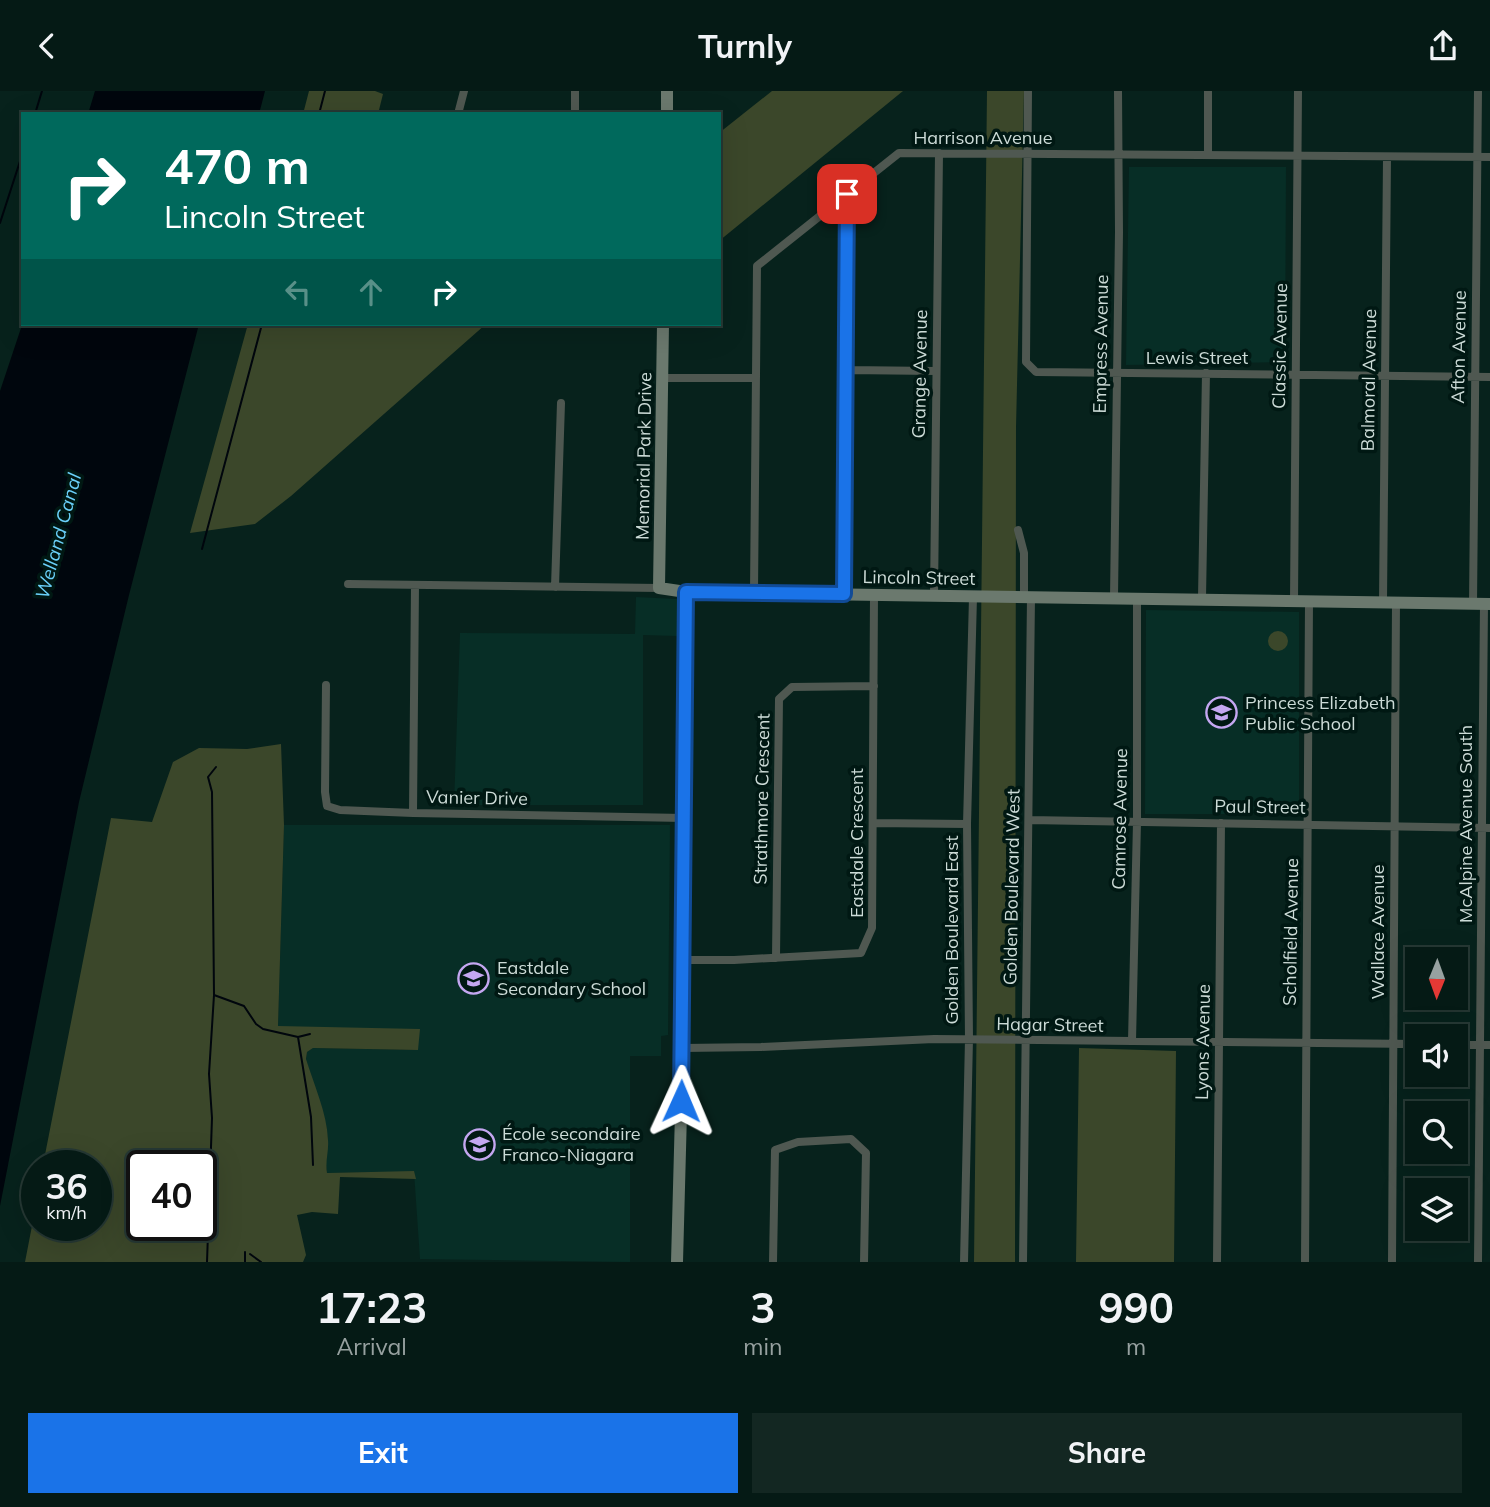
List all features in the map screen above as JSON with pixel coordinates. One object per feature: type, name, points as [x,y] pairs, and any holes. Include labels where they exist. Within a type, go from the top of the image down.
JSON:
[{"type":"main road","points":[[667,91],[667,112]]},
{"type":"main road","name":"Memorial Park Drive","points":[[659,588],[663,326]]},
{"type":"main road","name":"Lincoln Street","points":[[659,588],[686,592],[1482,604]]},
{"type":"main road","points":[[677,1262],[683,1048],[686,592]]},
{"type":"street","points":[[459,112],[464,91]]},
{"type":"street","points":[[575,91],[575,112]]},
{"type":"street","points":[[1028,91],[1028,154]]},
{"type":"street","name":"Empress Avenue","points":[[1114,597],[1119,232],[1118,91]]},
{"type":"street","points":[[1208,91],[1208,155]]},
{"type":"street","name":"Classic Avenue","points":[[1294,601],[1298,91]]},
{"type":"street","name":"Afton Avenue","points":[[1478,91],[1474,376],[1482,604]]},
{"type":"street","name":"Harrison Avenue","points":[[754,592],[757,266],[899,153],[1490,157]]},
{"type":"street","name":"Grange Avenue","points":[[934,596],[939,153]]},
{"type":"street","name":"Lewis Street","points":[[1028,154],[1026,362],[1036,372],[1490,376]]},
{"type":"street","name":"Balmoral Avenue","points":[[1387,158],[1385,376],[1389,602]]},
{"type":"street","points":[[844,594],[847,194]]},
{"type":"street","points":[[847,370],[936,371]]},
{"type":"street","points":[[1202,598],[1206,373]]},
{"type":"street","points":[[662,378],[755,378]]},
{"type":"street","points":[[555,587],[561,403]]},
{"type":"street","name":"Golden Boulevard West","points":[[1018,530],[1024,553],[1027,597],[1029,820],[1023,1262]]},
{"type":"street","name":"Lincoln Street","points":[[348,584],[659,588]]},
{"type":"street","name":"Vanier Drive","points":[[415,585],[413,813],[684,818]]},
{"type":"street","name":"Eastdale Crescent","points":[[684,960],[862,953],[872,928],[874,595]]},
{"type":"street","name":"Golden Boulevard East","points":[[964,1262],[969,1039],[967,824],[973,597]]},
{"type":"street","name":"Camrose Avenue","points":[[1132,1041],[1137,822],[1137,598]]},
{"type":"street","name":"Scholfield Avenue","points":[[1305,1262],[1309,602]]},
{"type":"street","name":"Wallace Avenue","points":[[1389,602],[1394,826],[1392,1262]]},
{"type":"street","name":"McAlpine Avenue South","points":[[1478,1262],[1485,1045],[1486,827],[1482,604]]},
{"type":"street","points":[[326,685],[327,806],[340,810],[413,813]]},
{"type":"street","name":"Strathmore Crescent","points":[[776,958],[779,699],[792,687],[874,686]]},
{"type":"street","name":"Paul Street","points":[[1029,820],[1486,827]]},
{"type":"street","points":[[873,823],[967,824]]},
{"type":"street","name":"Lyons Avenue","points":[[1217,1262],[1221,823]]},
{"type":"street","name":"Hagar Street","points":[[683,1048],[969,1039],[1405,1044]]},
{"type":"street","points":[[773,1262],[775,1150],[798,1142],[851,1139],[866,1153],[864,1262]]},
{"type":"shaded area","points":[[309,91],[375,91],[383,94],[378,112],[304,112]]},
{"type":"shaded area","points":[[772,91],[903,91],[721,239],[721,131]]},
{"type":"shaded area","points":[[987,91],[1024,91],[1016,427],[1015,1262],[974,1262]]},
{"type":"shaded area","points":[[1129,167],[1286,167],[1285,362],[1126,365]]},
{"type":"shaded area","points":[[247,326],[484,326],[291,496],[255,524],[190,533]]},
{"type":"shaded area","points":[[636,597],[677,599],[677,636],[643,635],[643,805],[454,805],[460,633],[635,634]]},
{"type":"shaded area","name":"Princess Elizabeth Public School","points":[[1146,610],[1299,612],[1299,814],[1145,814]]},
{"type":"shaded area","points":[[1278,631],[1285,634],[1288,641],[1285,648],[1278,651],[1271,648],[1268,641],[1271,634]]},
{"type":"shaded area","points":[[281,744],[284,825],[278,1026],[420,1029],[418,1050],[313,1048],[307,1052],[306,1059],[323,1109],[327,1130],[327,1173],[414,1171],[416,1179],[340,1177],[338,1214],[312,1212],[297,1215],[306,1255],[303,1262],[25,1262],[29,1241],[112,1241],[112,1150],[46,1150],[111,818],[152,822],[173,762],[199,748],[247,749]]},
{"type":"shaded area","points":[[284,825],[670,825],[668,1035],[661,1036],[661,1056],[630,1056],[630,1262],[420,1259],[414,1172],[327,1173],[326,1127],[306,1060],[307,1052],[313,1048],[418,1050],[278,1026]]},
{"type":"shaded area","points":[[1079,1048],[1176,1051],[1174,1262],[1076,1262]]},
{"type":"water","points":[[95,91],[265,91],[260,112],[89,112]]},
{"type":"water","name":"Welland Canal","points":[[22,326],[198,326],[79,802],[0,1206],[0,391]]},
{"type":"waterway","points":[[36,112],[42,91]]},
{"type":"waterway","points":[[320,112],[325,91]]},
{"type":"waterway","points":[[0,223],[21,158]]},
{"type":"waterway","points":[[202,549],[261,326]]},
{"type":"waterway","points":[[207,1262],[212,1118],[209,1074],[214,995],[212,792],[208,777],[216,767]]},
{"type":"waterway","points":[[214,995],[244,1006],[256,1024],[263,1029],[298,1037],[310,1034]]},
{"type":"waterway","points":[[298,1037],[311,1117],[313,1165]]},
{"type":"waterway","points":[[245,1252],[245,1262]]},
{"type":"waterway","points":[[250,1254],[261,1262]]},
{"type":"place","name":"Princess Elizabeth Public School","points":[[1222,713]]},
{"type":"place","name":"Eastdale Secondary School","points":[[474,978]]},
{"type":"place","name":"École secondaire Franco-Niagara","points":[[479,1144]]},
{"type":"route","points":[[681,1101],[686,592],[844,594],[847,194]]}]
